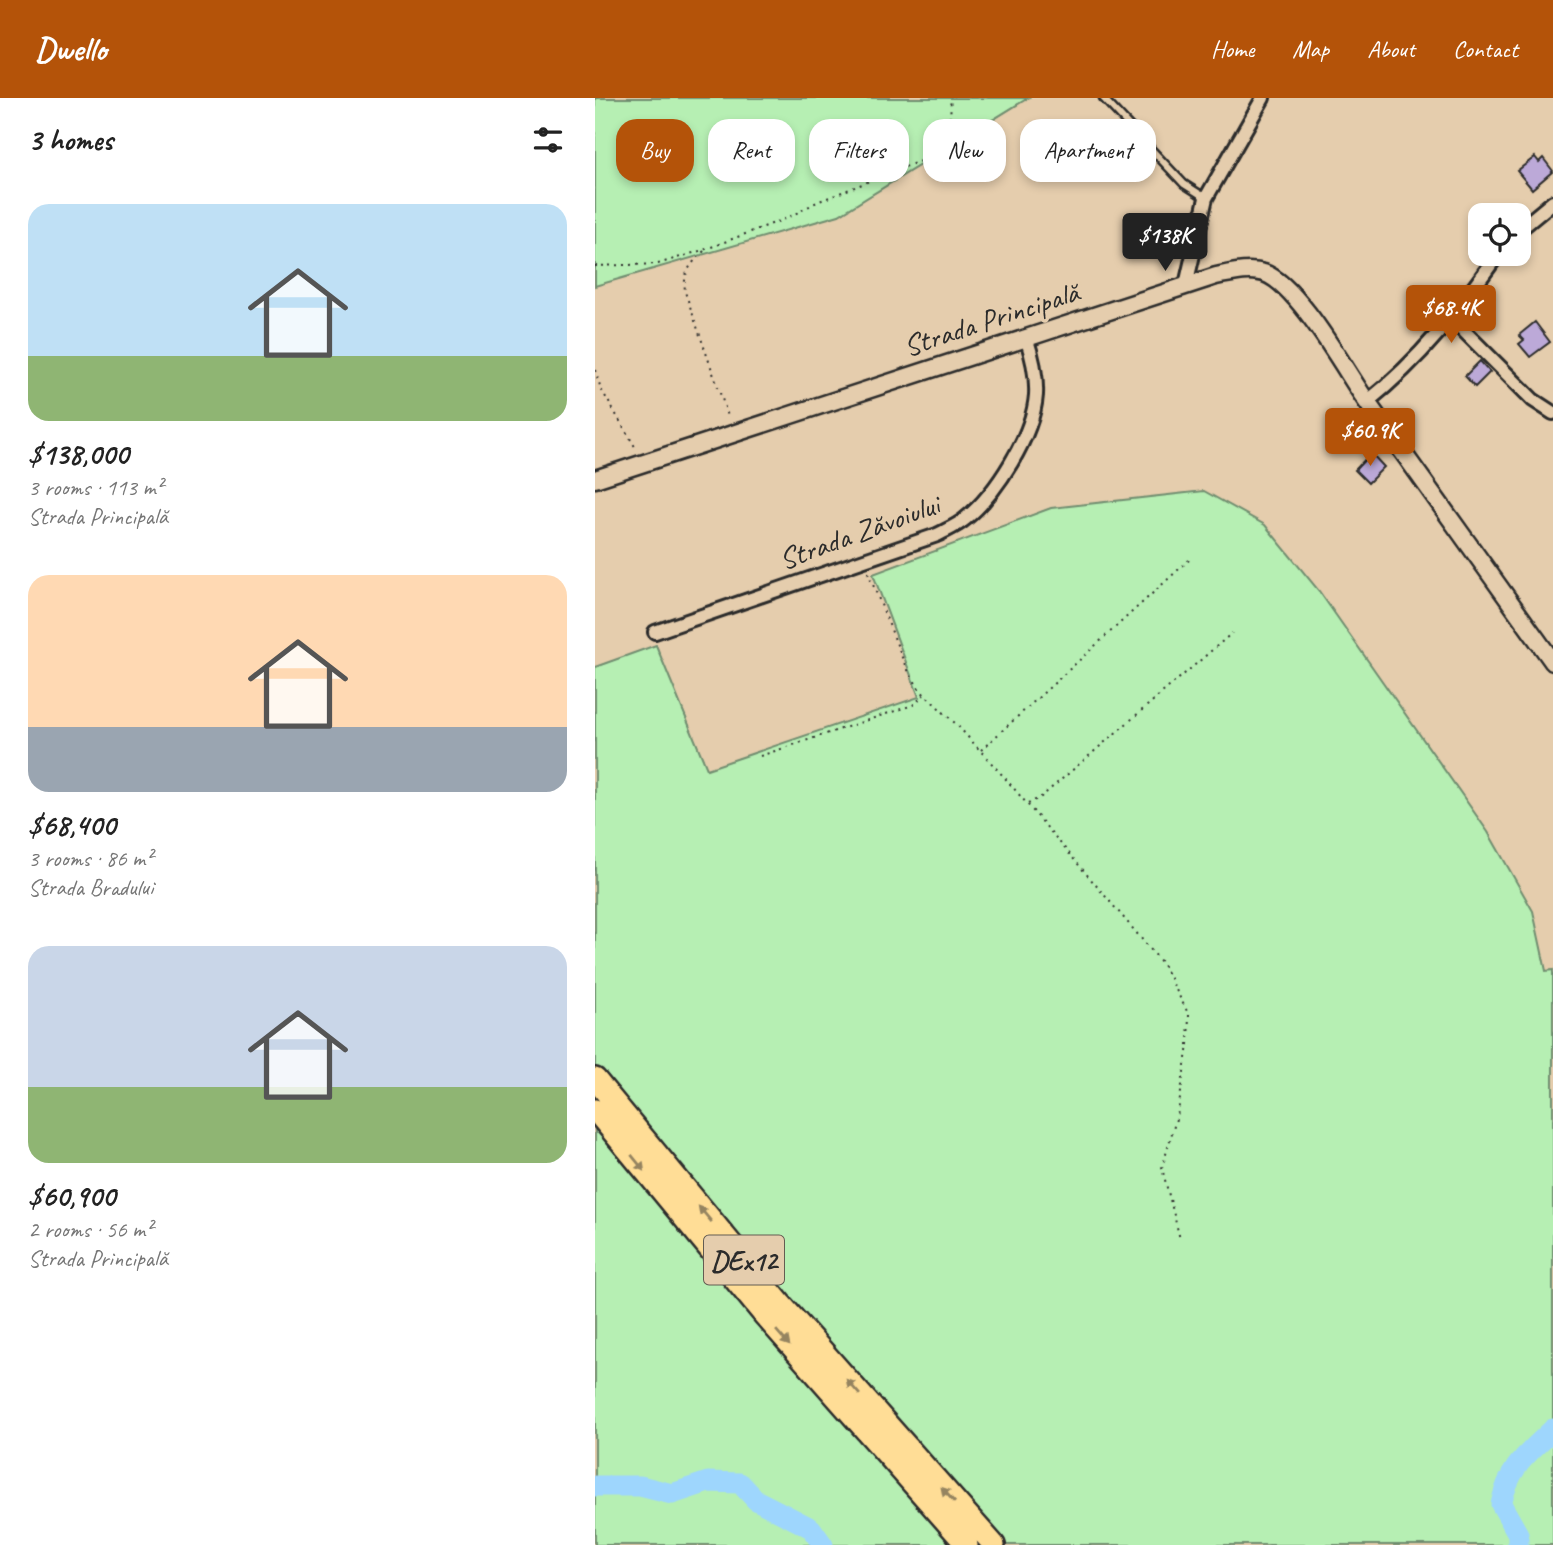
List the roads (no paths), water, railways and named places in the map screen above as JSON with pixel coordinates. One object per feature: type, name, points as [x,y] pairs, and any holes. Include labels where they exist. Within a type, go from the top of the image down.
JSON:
[{"type":"highway","name":"DEx12","points":[[595,1079],[780,1303],[967,1545]]},
{"type":"highway","name":"DEx12","points":[[595,1110],[765,1316],[890,1446],[994,1545]]},
{"type":"street","points":[[1186,285],[1206,198],[1263,98]]},
{"type":"street","points":[[1531,220],[1553,202]]},
{"type":"street","points":[[1367,402],[1390,383],[1452,320],[1490,266]]},
{"type":"street","name":"Strada Principală","points":[[595,479],[1186,285],[1243,271],[1264,273],[1285,288],[1318,329],[1553,662]]},
{"type":"street","points":[[1452,320],[1532,400],[1553,413]]},
{"type":"street","name":"Strada Zăvoiului","points":[[655,632],[937,535],[963,521],[988,497],[1016,454],[1028,426],[1036,396],[1033,357],[1026,337]]},
{"type":"lane","points":[[1103,98],[1184,184],[1206,198]]},
{"type":"waterway","points":[[1518,1545],[1518,1534],[1501,1504],[1514,1470],[1553,1429]]},
{"type":"waterway","points":[[595,1486],[640,1486],[672,1494],[708,1482],[740,1483],[756,1500],[811,1528],[823,1545]]}]
